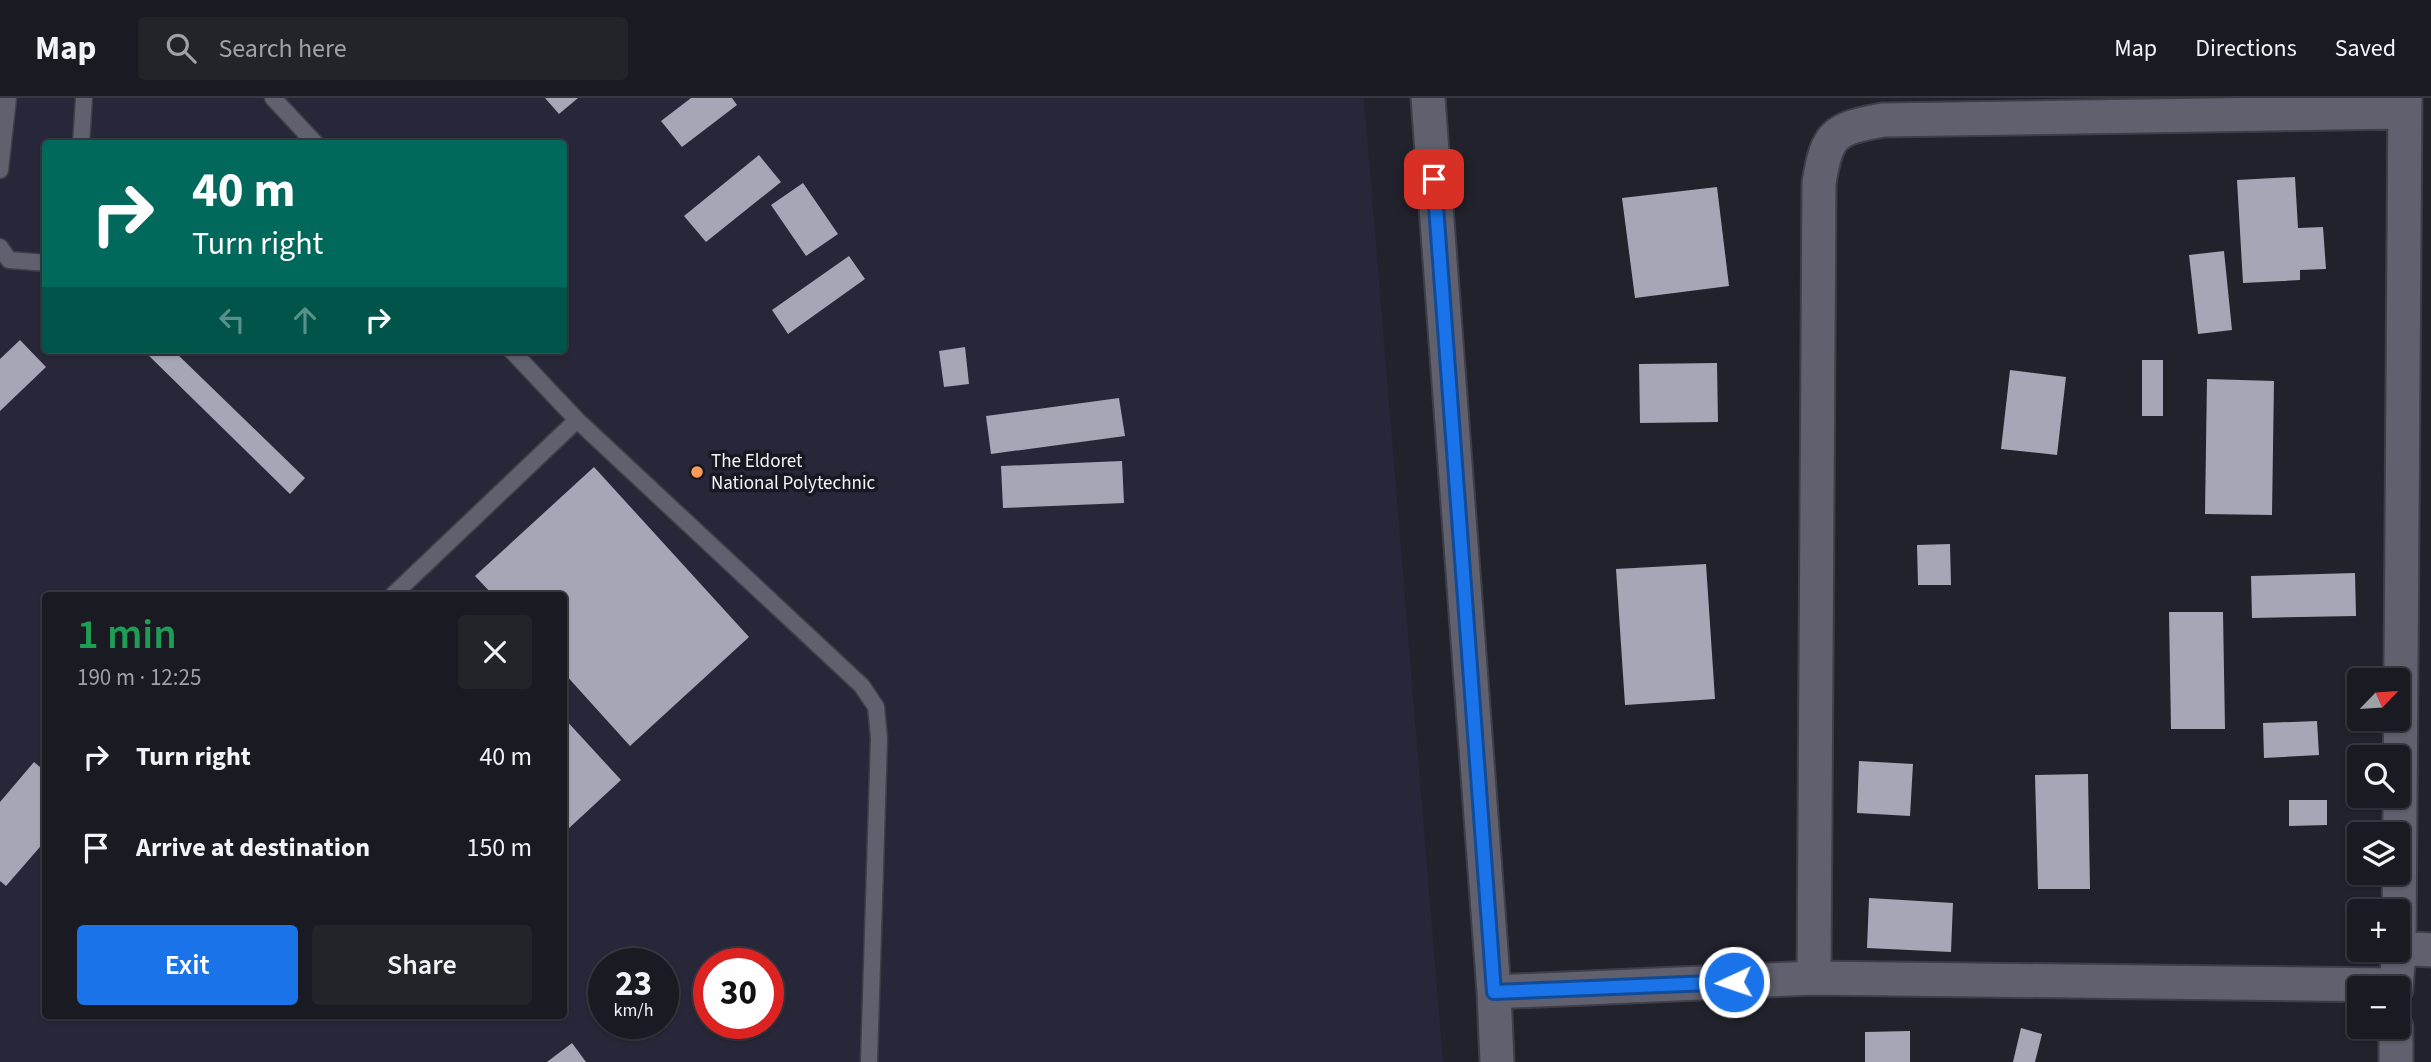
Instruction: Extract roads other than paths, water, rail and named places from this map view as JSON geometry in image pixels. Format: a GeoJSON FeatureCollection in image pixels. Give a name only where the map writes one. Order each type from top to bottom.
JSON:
{"type":"FeatureCollection","features":[{"type":"Feature","properties":{"kind":"street"},"geometry":{"type":"LineString","coordinates":[[1427,98],[1497,1062]]}},
{"type":"Feature","properties":{"kind":"street"},"geometry":{"type":"LineString","coordinates":[[1814,978],[1819,183],[1823,156],[1833,136],[1854,126],[1883,120],[2405,105],[2417,388],[2415,949],[2402,976]]}},
{"type":"Feature","properties":{"kind":"street"},"geometry":{"type":"LineString","coordinates":[[1494,992],[1814,978],[2347,986]]}},
{"type":"Feature","properties":{"kind":"street"},"geometry":{"type":"LineString","coordinates":[[2396,1039],[2396,1062]]}},
{"type":"Feature","properties":{"kind":"lane"},"geometry":{"type":"LineString","coordinates":[[0,170],[8,98]]}},
{"type":"Feature","properties":{"kind":"lane"},"geometry":{"type":"LineString","coordinates":[[81,140],[84,98]]}},
{"type":"Feature","properties":{"kind":"lane"},"geometry":{"type":"LineString","coordinates":[[273,98],[312,140]]}},
{"type":"Feature","properties":{"kind":"lane"},"geometry":{"type":"LineString","coordinates":[[0,247],[9,260],[42,263]]}},
{"type":"Feature","properties":{"kind":"lane"},"geometry":{"type":"LineString","coordinates":[[516,354],[577,420],[862,686],[876,707],[879,738],[869,1062]]}},
{"type":"Feature","properties":{"kind":"lane"},"geometry":{"type":"LineString","coordinates":[[396,592],[577,420]]}},
{"type":"Feature","properties":{"kind":"place","name":"The Eldoret National Polytechnic"},"geometry":{"type":"Point","coordinates":[697,472]}}]}
